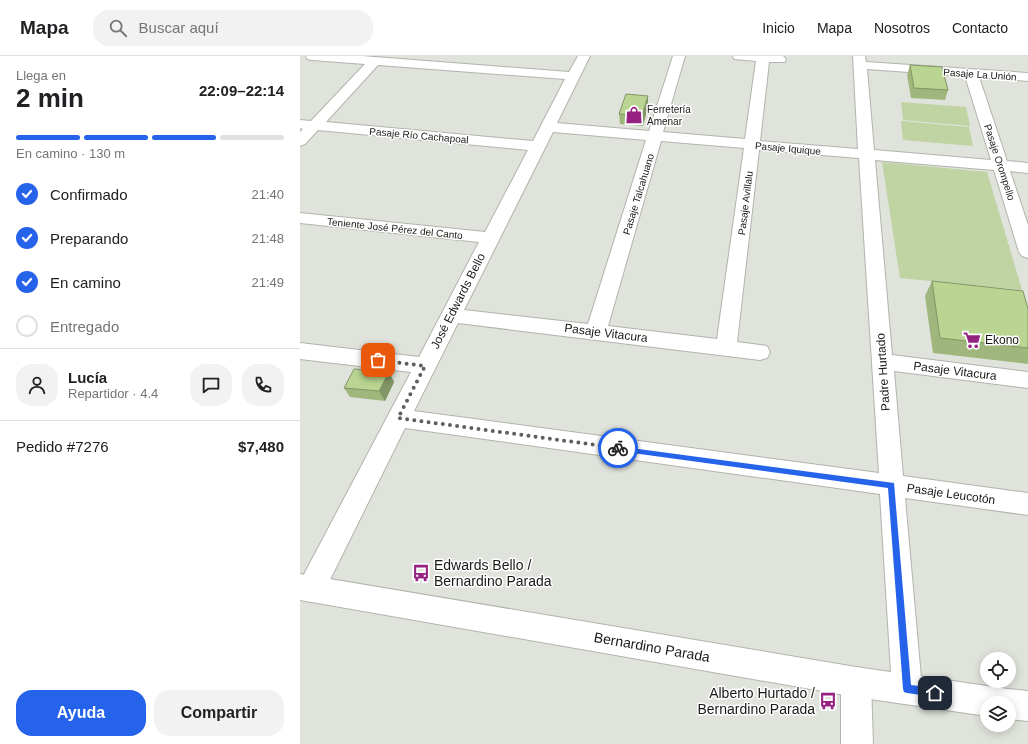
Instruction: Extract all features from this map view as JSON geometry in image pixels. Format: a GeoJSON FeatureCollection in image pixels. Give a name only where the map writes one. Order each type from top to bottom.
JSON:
{"type":"FeatureCollection","features":[{"type":"Feature","properties":{"kind":"street"},"geometry":{"type":"LineString","coordinates":[[312,56],[574,76]]}},
{"type":"Feature","properties":{"kind":"street","name":"José Edwards Bello"},"geometry":{"type":"LineString","coordinates":[[305,588],[398,418],[584,56]]}},
{"type":"Feature","properties":{"kind":"street","name":"Pasaje Talcahuano"},"geometry":{"type":"LineString","coordinates":[[596,332],[679,56]]}},
{"type":"Feature","properties":{"kind":"street"},"geometry":{"type":"LineString","coordinates":[[739,56],[780,59]]}},
{"type":"Feature","properties":{"kind":"street","name":"Pasaje Avillalu"},"geometry":{"type":"LineString","coordinates":[[726,348],[763,58]]}},
{"type":"Feature","properties":{"kind":"street","name":"Pasaje La Unión"},"geometry":{"type":"LineString","coordinates":[[860,60],[972,73],[1028,77]]}},
{"type":"Feature","properties":{"kind":"street","name":"Padre Hurtado"},"geometry":{"type":"LineString","coordinates":[[860,60],[907,689]]}},
{"type":"Feature","properties":{"kind":"street"},"geometry":{"type":"LineString","coordinates":[[300,141],[307,125],[375,61]]}},
{"type":"Feature","properties":{"kind":"street","name":"Pasaje Orompello"},"geometry":{"type":"LineString","coordinates":[[972,73],[1028,252]]}},
{"type":"Feature","properties":{"kind":"street","name":"Pasaje Río Cachapoal"},"geometry":{"type":"LineString","coordinates":[[307,125],[538,146]]}},
{"type":"Feature","properties":{"kind":"street","name":"Pasaje Iquique"},"geometry":{"type":"LineString","coordinates":[[548,127],[1028,168]]}},
{"type":"Feature","properties":{"kind":"street","name":"Teniente José Pérez del Canto"},"geometry":{"type":"LineString","coordinates":[[300,218],[491,238]]}},
{"type":"Feature","properties":{"kind":"street","name":"Pasaje Vitacura"},"geometry":{"type":"LineString","coordinates":[[451,316],[760,352]]}},
{"type":"Feature","properties":{"kind":"street"},"geometry":{"type":"LineString","coordinates":[[300,351],[425,366]]}},
{"type":"Feature","properties":{"kind":"street","name":"Pasaje Vitacura"},"geometry":{"type":"LineString","coordinates":[[882,362],[1028,380]]}},
{"type":"Feature","properties":{"kind":"street","name":"Pasaje Leucotón"},"geometry":{"type":"LineString","coordinates":[[398,418],[1028,504]]}},
{"type":"Feature","properties":{"kind":"street","name":"Bernardino Parada"},"geometry":{"type":"LineString","coordinates":[[305,588],[856,682],[980,700]]}},
{"type":"Feature","properties":{"kind":"street"},"geometry":{"type":"LineString","coordinates":[[856,682],[858,744]]}},
{"type":"Feature","properties":{"kind":"street"},"geometry":{"type":"LineString","coordinates":[[1016,705],[1028,706]]}},
{"type":"Feature","properties":{"kind":"green space"},"geometry":{"type":"Polygon","coordinates":[[[901,102],[966,107],[970,126],[903,120],[901,102]]]}},
{"type":"Feature","properties":{"kind":"green space"},"geometry":{"type":"Polygon","coordinates":[[[901,121],[969,127],[973,146],[903,140],[901,121]]]}},
{"type":"Feature","properties":{"kind":"green space"},"geometry":{"type":"Polygon","coordinates":[[[882,162],[987,172],[1022,290],[900,278],[882,162]]]}},
{"type":"Feature","properties":{"kind":"building"},"geometry":{"type":"Polygon","coordinates":[[[910,65],[942,67],[948,90],[914,88],[910,65]]]}},
{"type":"Feature","properties":{"kind":"building"},"geometry":{"type":"Polygon","coordinates":[[[626,94],[648,96],[642,115],[619,114],[626,94]]]}},
{"type":"Feature","properties":{"kind":"building"},"geometry":{"type":"Polygon","coordinates":[[[932,281],[1023,291],[1028,309],[1028,348],[940,338],[932,281]]]}},
{"type":"Feature","properties":{"kind":"building"},"geometry":{"type":"Polygon","coordinates":[[[354,369],[389,372],[379,391],[344,388],[354,369]]]}},
{"type":"Feature","properties":{"kind":"way so far"},"geometry":{"type":"LineString","coordinates":[[378,360],[425,366],[398,418],[618,448]]}},
{"type":"Feature","properties":{"kind":"place","name":"Ferretería Amenar"},"geometry":{"type":"Point","coordinates":[634,115]}},
{"type":"Feature","properties":{"kind":"place","name":"Ekono"},"geometry":{"type":"Point","coordinates":[972,340]}},
{"type":"Feature","properties":{"kind":"place","name":"Edwards Bello / Bernardino Parada"},"geometry":{"type":"Point","coordinates":[421,573]}},
{"type":"Feature","properties":{"kind":"place","name":"Alberto Hurtado / Bernardino Parada"},"geometry":{"type":"Point","coordinates":[828,701]}},
{"type":"Feature","properties":{"kind":"route"},"geometry":{"type":"LineString","coordinates":[[618,448],[891,486],[907,689],[935,693]]}}]}
